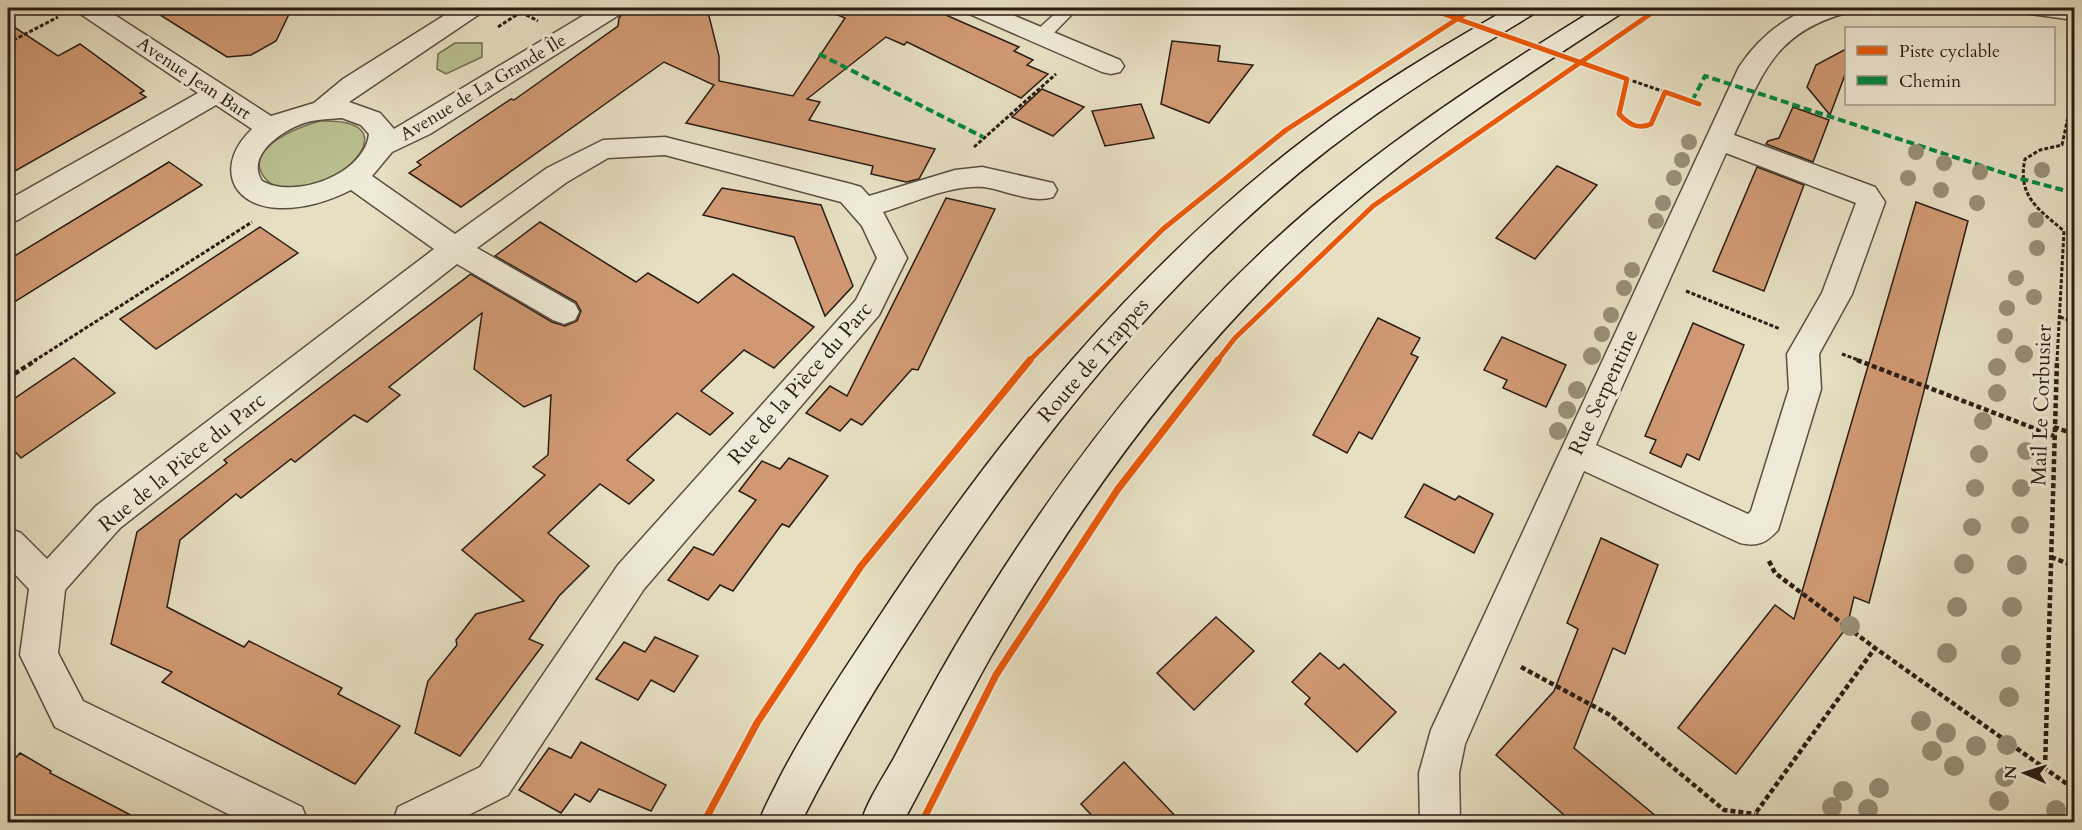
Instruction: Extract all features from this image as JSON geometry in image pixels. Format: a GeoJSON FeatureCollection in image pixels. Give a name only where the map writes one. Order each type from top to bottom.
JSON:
{"type":"FeatureCollection","features":[{"type":"Feature","properties":{"kind":"street","name":"Avenue Jean Bart"},"geometry":{"type":"LineString","coordinates":[[88,8],[271,129]]}},
{"type":"Feature","properties":{"kind":"street"},"geometry":{"type":"LineString","coordinates":[[323,110],[352,86],[472,8]]}},
{"type":"Feature","properties":{"kind":"street","name":"Avenue de La Grande Île"},"geometry":{"type":"LineString","coordinates":[[381,146],[420,128],[613,8]]}},
{"type":"Feature","properties":{"kind":"street"},"geometry":{"type":"LineString","coordinates":[[976,8],[1111,66]]}},
{"type":"Feature","properties":{"kind":"street","name":"Route de Trappes"},"geometry":{"type":"LineString","coordinates":[[779,822],[822,740],[952,535],[1066,386],[1169,273],[1319,143],[1437,61],[1526,8]]}},
{"type":"Feature","properties":{"kind":"street"},"geometry":{"type":"LineString","coordinates":[[881,822],[977,645],[1085,478],[1172,366],[1284,249],[1378,168],[1561,41],[1613,8]]}},
{"type":"Feature","properties":{"kind":"street","name":"Rue Serpentine"},"geometry":{"type":"LineString","coordinates":[[1440,822],[1439,773],[1445,744],[1486,648],[1752,67],[1770,43],[1791,26],[1820,12],[1837,8]]}},
{"type":"Feature","properties":{"kind":"street"},"geometry":{"type":"LineString","coordinates":[[2032,8],[2074,13]]}},
{"type":"Feature","properties":{"kind":"street"},"geometry":{"type":"LineString","coordinates":[[8,213],[216,93]]}},
{"type":"Feature","properties":{"kind":"street"},"geometry":{"type":"LineString","coordinates":[[344,109],[362,113],[375,121],[382,132],[381,146],[376,157],[354,178],[333,189],[311,196],[288,199],[269,197],[254,190],[245,181],[243,168],[246,155],[271,129],[305,113],[323,110],[344,109]]}},
{"type":"Feature","properties":{"kind":"street"},"geometry":{"type":"LineString","coordinates":[[1575,452],[1740,528],[1754,531],[1766,519],[1805,389],[1803,354],[1837,294],[1871,202],[1865,194],[1719,140]]}},
{"type":"Feature","properties":{"kind":"street","name":"Rue de la Pièce du Parc"},"geometry":{"type":"LineString","coordinates":[[48,584],[108,517],[455,249],[557,175],[603,149],[665,146],[851,194],[874,221],[892,258],[868,307],[631,577],[494,781],[413,822]]}},
{"type":"Feature","properties":{"kind":"street"},"geometry":{"type":"LineString","coordinates":[[863,208],[955,180],[982,177],[1043,190]]}},
{"type":"Feature","properties":{"kind":"street"},"geometry":{"type":"LineString","coordinates":[[354,178],[455,249],[564,312]]}},
{"type":"Feature","properties":{"kind":"street"},"geometry":{"type":"LineString","coordinates":[[8,544],[48,584],[39,655],[69,714],[287,822]]}},
{"type":"Feature","properties":{"kind":"lane"},"geometry":{"type":"LineString","coordinates":[[1041,36],[1070,8]]}},
{"type":"Feature","properties":{"kind":"path"},"geometry":{"type":"LineString","coordinates":[[521,12],[541,23]]}},
{"type":"Feature","properties":{"kind":"path"},"geometry":{"type":"LineString","coordinates":[[8,43],[61,15]]}},
{"type":"Feature","properties":{"kind":"path"},"geometry":{"type":"LineString","coordinates":[[933,188],[995,125],[1081,53]]}},
{"type":"Feature","properties":{"kind":"path"},"geometry":{"type":"LineString","coordinates":[[1627,79],[1665,92]]}},
{"type":"Feature","properties":{"kind":"path"},"geometry":{"type":"LineString","coordinates":[[8,378],[288,199]]}},
{"type":"Feature","properties":{"kind":"path"},"geometry":{"type":"LineString","coordinates":[[1655,279],[2054,436]]}},
{"type":"Feature","properties":{"kind":"path"},"geometry":{"type":"LineString","coordinates":[[2060,317],[2074,322]]}},
{"type":"Feature","properties":{"kind":"path"},"geometry":{"type":"LineString","coordinates":[[2054,427],[2074,434]]}},
{"type":"Feature","properties":{"kind":"path"},"geometry":{"type":"LineString","coordinates":[[1754,531],[1775,573],[1875,648],[2074,789]]}},
{"type":"Feature","properties":{"kind":"path"},"geometry":{"type":"LineString","coordinates":[[2051,557],[2074,566]]}},
{"type":"Feature","properties":{"kind":"path"},"geometry":{"type":"LineString","coordinates":[[1486,648],[1610,715],[1724,810],[1755,814],[1766,822]]}},
{"type":"Feature","properties":{"kind":"path"},"geometry":{"type":"LineString","coordinates":[[1755,814],[1875,648]]}},
{"type":"Feature","properties":{"kind":"green space"},"geometry":{"type":"Polygon","coordinates":[[[455,43],[482,43],[482,57],[446,74],[437,69],[438,54],[455,43]]]}},
{"type":"Feature","properties":{"kind":"green space"},"geometry":{"type":"Polygon","coordinates":[[[320,121],[351,124],[364,135],[362,150],[349,166],[328,180],[305,188],[282,188],[264,177],[259,166],[261,157],[267,148],[288,133],[320,121]]]}},
{"type":"Feature","properties":{"kind":"building"},"geometry":{"type":"Polygon","coordinates":[[[149,8],[292,8],[276,41],[251,55],[227,57],[149,8]]]}},
{"type":"Feature","properties":{"kind":"building"},"geometry":{"type":"Polygon","coordinates":[[[627,8],[707,8],[719,56],[719,81],[793,96],[845,18],[821,8],[930,8],[1019,47],[1014,51],[1033,60],[1027,65],[1048,74],[1021,98],[907,42],[904,45],[886,37],[807,99],[820,102],[809,120],[935,149],[919,179],[906,182],[871,174],[873,166],[686,123],[714,85],[664,62],[461,207],[409,173],[421,165],[417,162],[511,99],[514,100],[618,26],[619,18],[627,8]]]}},
{"type":"Feature","properties":{"kind":"building"},"geometry":{"type":"Polygon","coordinates":[[[8,23],[58,56],[80,44],[144,91],[140,93],[146,97],[8,175],[8,23]]]}},
{"type":"Feature","properties":{"kind":"building"},"geometry":{"type":"Polygon","coordinates":[[[1172,41],[1220,46],[1218,61],[1253,65],[1209,123],[1161,104],[1172,41]]]}},
{"type":"Feature","properties":{"kind":"building"},"geometry":{"type":"Polygon","coordinates":[[[1845,50],[1845,75],[1830,115],[1807,87],[1816,65],[1845,50]]]}},
{"type":"Feature","properties":{"kind":"building"},"geometry":{"type":"Polygon","coordinates":[[[1042,89],[1084,107],[1053,136],[1012,117],[1042,89]]]}},
{"type":"Feature","properties":{"kind":"building"},"geometry":{"type":"Polygon","coordinates":[[[1141,104],[1154,138],[1105,146],[1092,111],[1141,104]]]}},
{"type":"Feature","properties":{"kind":"building"},"geometry":{"type":"Polygon","coordinates":[[[1793,107],[1829,120],[1813,162],[1766,144],[1768,141],[1779,138],[1793,107]]]}},
{"type":"Feature","properties":{"kind":"building"},"geometry":{"type":"Polygon","coordinates":[[[169,162],[202,185],[8,306],[8,260],[169,162]]]}},
{"type":"Feature","properties":{"kind":"building"},"geometry":{"type":"Polygon","coordinates":[[[1557,166],[1597,185],[1535,259],[1496,238],[1557,166]]]}},
{"type":"Feature","properties":{"kind":"building"},"geometry":{"type":"Polygon","coordinates":[[[1757,167],[1804,185],[1764,291],[1713,271],[1757,167]]]}},
{"type":"Feature","properties":{"kind":"building"},"geometry":{"type":"Polygon","coordinates":[[[722,188],[821,205],[853,286],[825,316],[794,237],[703,215],[722,188]]]}},
{"type":"Feature","properties":{"kind":"building"},"geometry":{"type":"Polygon","coordinates":[[[946,198],[995,209],[918,370],[912,369],[862,425],[851,419],[840,431],[806,413],[830,386],[847,396],[946,198]]]}},
{"type":"Feature","properties":{"kind":"building"},"geometry":{"type":"Polygon","coordinates":[[[1916,202],[1968,221],[1869,603],[1854,597],[1847,627],[1736,774],[1678,728],[1775,605],[1794,619],[1916,202]]]}},
{"type":"Feature","properties":{"kind":"building"},"geometry":{"type":"Polygon","coordinates":[[[540,222],[636,282],[648,273],[698,303],[733,274],[814,327],[774,368],[744,350],[701,391],[733,413],[710,435],[677,413],[627,460],[654,480],[629,504],[600,484],[548,533],[589,566],[559,596],[529,639],[543,645],[460,756],[415,733],[428,681],[457,645],[456,640],[476,614],[524,601],[462,550],[545,475],[533,467],[548,455],[551,395],[524,407],[474,369],[482,313],[389,387],[400,395],[367,422],[354,415],[295,462],[291,459],[241,498],[236,494],[180,540],[167,607],[244,647],[249,641],[342,688],[338,694],[400,726],[355,784],[162,682],[172,672],[111,644],[137,532],[227,463],[224,460],[471,274],[552,322],[565,326],[577,321],[581,311],[576,302],[495,256],[540,222]]]}},
{"type":"Feature","properties":{"kind":"building"},"geometry":{"type":"Polygon","coordinates":[[[260,227],[298,253],[156,349],[120,319],[260,227]]]}},
{"type":"Feature","properties":{"kind":"building"},"geometry":{"type":"Polygon","coordinates":[[[1378,318],[1420,338],[1411,354],[1418,357],[1372,439],[1359,432],[1347,453],[1313,435],[1378,318]]]}},
{"type":"Feature","properties":{"kind":"building"},"geometry":{"type":"Polygon","coordinates":[[[1693,323],[1744,345],[1699,460],[1687,454],[1681,467],[1650,453],[1656,440],[1645,436],[1693,323]]]}},
{"type":"Feature","properties":{"kind":"building"},"geometry":{"type":"Polygon","coordinates":[[[1502,337],[1566,365],[1546,407],[1503,388],[1507,380],[1484,370],[1502,337]]]}},
{"type":"Feature","properties":{"kind":"building"},"geometry":{"type":"Polygon","coordinates":[[[74,358],[115,393],[21,458],[8,444],[8,403],[74,358]]]}},
{"type":"Feature","properties":{"kind":"building"},"geometry":{"type":"Polygon","coordinates":[[[789,458],[828,476],[789,527],[782,524],[733,591],[720,585],[708,600],[668,580],[694,547],[713,555],[756,500],[739,491],[762,461],[780,469],[789,458]]]}},
{"type":"Feature","properties":{"kind":"building"},"geometry":{"type":"Polygon","coordinates":[[[1424,484],[1455,500],[1459,496],[1493,514],[1474,553],[1405,517],[1424,484]]]}},
{"type":"Feature","properties":{"kind":"building"},"geometry":{"type":"Polygon","coordinates":[[[1601,538],[1658,565],[1625,654],[1613,648],[1574,748],[1663,822],[1572,822],[1496,755],[1554,691],[1578,629],[1567,623],[1601,538]]]}},
{"type":"Feature","properties":{"kind":"building"},"geometry":{"type":"Polygon","coordinates":[[[1216,617],[1254,651],[1194,710],[1157,673],[1216,617]]]}},
{"type":"Feature","properties":{"kind":"building"},"geometry":{"type":"Polygon","coordinates":[[[655,637],[698,656],[674,692],[651,680],[638,700],[596,679],[624,642],[645,652],[655,637]]]}},
{"type":"Feature","properties":{"kind":"building"},"geometry":{"type":"Polygon","coordinates":[[[1320,653],[1339,669],[1344,664],[1396,712],[1357,752],[1305,704],[1310,698],[1292,682],[1320,653]]]}},
{"type":"Feature","properties":{"kind":"building"},"geometry":{"type":"Polygon","coordinates":[[[581,742],[666,785],[651,811],[599,789],[590,802],[575,794],[561,813],[519,790],[549,748],[571,758],[581,742]]]}},
{"type":"Feature","properties":{"kind":"building"},"geometry":{"type":"Polygon","coordinates":[[[20,753],[51,771],[50,773],[144,822],[8,822],[8,766],[20,753]]]}},
{"type":"Feature","properties":{"kind":"building"},"geometry":{"type":"Polygon","coordinates":[[[1124,762],[1181,822],[1098,822],[1081,804],[1124,762]]]}},
{"type":"Feature","properties":{"kind":"marked path"},"geometry":{"type":"LineString","coordinates":[[819,54],[983,137]]}},
{"type":"Feature","properties":{"kind":"marked path"},"geometry":{"type":"LineString","coordinates":[[1692,101],[1705,76],[2022,179],[2074,193]]}},
{"type":"Feature","properties":{"kind":"cycle path"},"geometry":{"type":"LineString","coordinates":[[1427,8],[1627,79],[1619,114],[1638,127],[1651,124],[1665,92],[1699,104]]}},
{"type":"Feature","properties":{"kind":"cycle path"},"geometry":{"type":"LineString","coordinates":[[704,822],[757,723],[861,566],[1036,353],[1163,229],[1286,130],[1474,8]]}},
{"type":"Feature","properties":{"kind":"cycle path"},"geometry":{"type":"LineString","coordinates":[[922,822],[996,675],[1118,489],[1235,338],[1373,206],[1659,8]]}}]}
